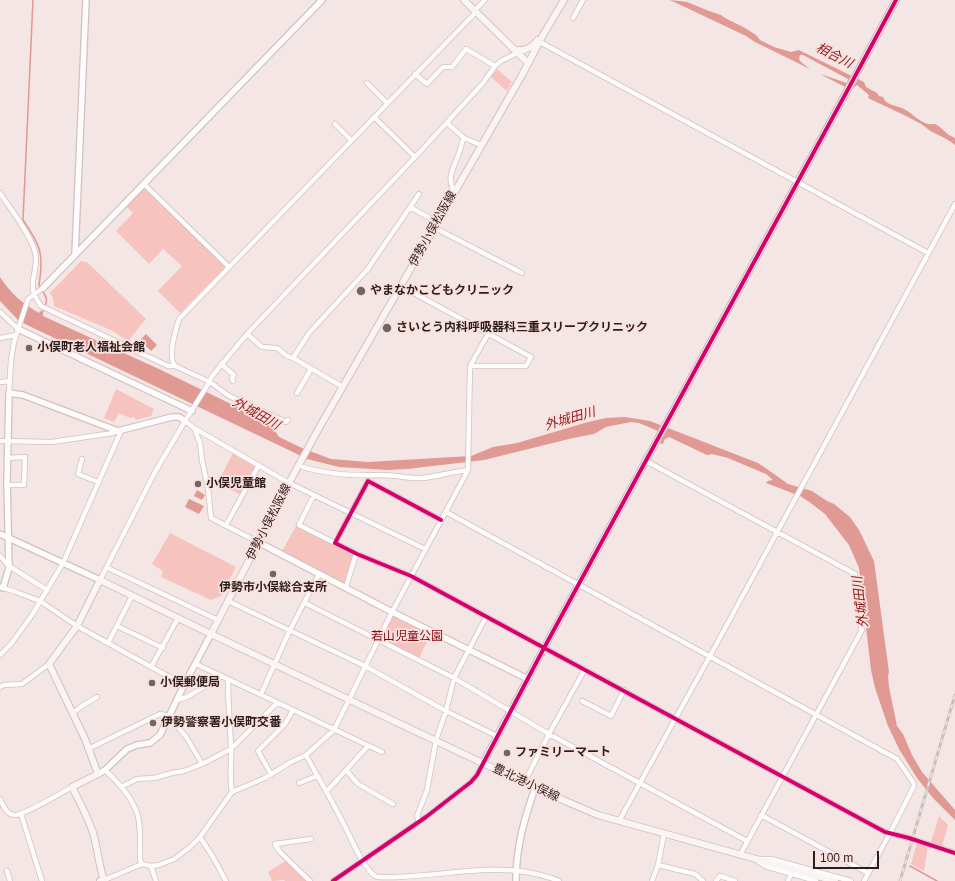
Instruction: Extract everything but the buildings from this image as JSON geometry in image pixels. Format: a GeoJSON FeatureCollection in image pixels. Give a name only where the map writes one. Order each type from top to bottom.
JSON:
{"type":"FeatureCollection","features":[{"type":"Feature","properties":{"kind":"main road"},"geometry":{"type":"LineString","coordinates":[[464,0],[528,63]]}},
{"type":"Feature","properties":{"kind":"main road","name":"伊勢小俣松阪線"},"geometry":{"type":"LineString","coordinates":[[211,634],[289,483],[301,466],[314,436],[564,0]]}},
{"type":"Feature","properties":{"kind":"main road"},"geometry":{"type":"LineString","coordinates":[[512,48],[518,50],[526,49],[533,45],[543,35]]}},
{"type":"Feature","properties":{"kind":"main road"},"geometry":{"type":"LineString","coordinates":[[102,880],[94,835],[72,787],[98,774],[85,739],[49,664],[57,655],[76,626],[100,580],[211,634]]}},
{"type":"Feature","properties":{"kind":"main road","name":"豊北港小俣線"},"geometry":{"type":"LineString","coordinates":[[211,634],[535,788],[598,815],[835,881]]}},
{"type":"Feature","properties":{"kind":"street"},"geometry":{"type":"LineString","coordinates":[[75,255],[86,0]]}},
{"type":"Feature","properties":{"kind":"street"},"geometry":{"type":"LineString","coordinates":[[184,685],[76,626],[40,601],[1,588],[7,577],[9,566],[7,485],[9,393],[12,351],[28,299],[41,290],[322,0]]}},
{"type":"Feature","properties":{"kind":"street"},"geometry":{"type":"LineString","coordinates":[[175,366],[172,363],[172,354],[179,318],[485,0]]}},
{"type":"Feature","properties":{"kind":"street"},"geometry":{"type":"LineString","coordinates":[[573,18],[583,0]]}},
{"type":"Feature","properties":{"kind":"street"},"geometry":{"type":"LineString","coordinates":[[333,881],[419,822],[471,782],[477,775],[544,648],[896,0]]}},
{"type":"Feature","properties":{"kind":"street"},"geometry":{"type":"LineString","coordinates":[[540,42],[928,253]]}},
{"type":"Feature","properties":{"kind":"street"},"geometry":{"type":"LineString","coordinates":[[415,74],[427,84],[444,67],[452,67],[466,49],[482,60],[495,66]]}},
{"type":"Feature","properties":{"kind":"street"},"geometry":{"type":"LineString","coordinates":[[0,534],[100,580],[108,568],[155,472],[185,420],[193,410],[207,382],[221,364],[247,334],[415,158],[483,83],[495,66],[503,59],[517,53]]}},
{"type":"Feature","properties":{"kind":"street"},"geometry":{"type":"LineString","coordinates":[[367,83],[387,103]]}},
{"type":"Feature","properties":{"kind":"street"},"geometry":{"type":"LineString","coordinates":[[374,117],[415,158]]}},
{"type":"Feature","properties":{"kind":"street"},"geometry":{"type":"LineString","coordinates":[[447,123],[464,138],[481,145]]}},
{"type":"Feature","properties":{"kind":"street"},"geometry":{"type":"LineString","coordinates":[[335,124],[351,140]]}},
{"type":"Feature","properties":{"kind":"street"},"geometry":{"type":"LineString","coordinates":[[454,191],[450,178],[464,138]]}},
{"type":"Feature","properties":{"kind":"street"},"geometry":{"type":"LineString","coordinates":[[144,184],[229,267]]}},
{"type":"Feature","properties":{"kind":"street"},"geometry":{"type":"LineString","coordinates":[[0,193],[31,241],[35,252],[36,264],[32,287],[34,294],[44,308],[168,366],[175,366],[250,406],[286,422],[288,420]]}},
{"type":"Feature","properties":{"kind":"street"},"geometry":{"type":"LineString","coordinates":[[293,358],[309,333],[367,270],[419,194]]}},
{"type":"Feature","properties":{"kind":"street"},"geometry":{"type":"LineString","coordinates":[[619,821],[955,204]]}},
{"type":"Feature","properties":{"kind":"street"},"geometry":{"type":"LineString","coordinates":[[410,207],[436,225],[522,273]]}},
{"type":"Feature","properties":{"kind":"street"},"geometry":{"type":"LineString","coordinates":[[401,286],[531,357],[526,366],[470,366]]}},
{"type":"Feature","properties":{"kind":"street"},"geometry":{"type":"LineString","coordinates":[[1,313],[19,327],[193,410]]}},
{"type":"Feature","properties":{"kind":"street"},"geometry":{"type":"LineString","coordinates":[[247,334],[262,347],[277,348],[287,356],[343,387]]}},
{"type":"Feature","properties":{"kind":"street"},"geometry":{"type":"LineString","coordinates":[[102,880],[142,864],[151,866],[171,861],[200,838],[232,792],[265,778],[291,762],[306,755],[334,730],[378,639],[468,469],[470,366],[488,334]]}},
{"type":"Feature","properties":{"kind":"street"},"geometry":{"type":"LineString","coordinates":[[0,338],[16,335]]}},
{"type":"Feature","properties":{"kind":"street"},"geometry":{"type":"LineString","coordinates":[[221,364],[234,375],[232,378],[233,381]]}},
{"type":"Feature","properties":{"kind":"street"},"geometry":{"type":"LineString","coordinates":[[297,393],[311,369]]}},
{"type":"Feature","properties":{"kind":"street"},"geometry":{"type":"LineString","coordinates":[[0,382],[10,381]]}},
{"type":"Feature","properties":{"kind":"street"},"geometry":{"type":"LineString","coordinates":[[9,393],[23,395],[119,431]]}},
{"type":"Feature","properties":{"kind":"street"},"geometry":{"type":"LineString","coordinates":[[0,442],[52,442],[113,433],[176,417],[185,420],[194,428],[289,483],[425,549]]}},
{"type":"Feature","properties":{"kind":"street"},"geometry":{"type":"LineString","coordinates":[[194,428],[200,443],[208,488],[211,518],[392,612],[528,679]]}},
{"type":"Feature","properties":{"kind":"street"},"geometry":{"type":"LineString","coordinates":[[0,655],[14,640],[63,563],[119,431]]}},
{"type":"Feature","properties":{"kind":"street"},"geometry":{"type":"LineString","coordinates":[[7,485],[24,485],[25,457],[8,458]]}},
{"type":"Feature","properties":{"kind":"street"},"geometry":{"type":"LineString","coordinates":[[82,459],[78,474],[98,482]]}},
{"type":"Feature","properties":{"kind":"street"},"geometry":{"type":"LineString","coordinates":[[646,461],[855,574],[862,630],[740,855]]}},
{"type":"Feature","properties":{"kind":"street"},"geometry":{"type":"LineString","coordinates":[[226,526],[259,465]]}},
{"type":"Feature","properties":{"kind":"street"},"geometry":{"type":"LineString","coordinates":[[301,466],[327,472],[368,478],[384,475],[407,478],[423,478],[468,469]]}},
{"type":"Feature","properties":{"kind":"street"},"geometry":{"type":"LineString","coordinates":[[335,543],[368,478]]}},
{"type":"Feature","properties":{"kind":"street"},"geometry":{"type":"LineString","coordinates":[[368,478],[441,520]]}},
{"type":"Feature","properties":{"kind":"street"},"geometry":{"type":"LineString","coordinates":[[314,495],[298,525],[356,554],[411,576],[885,832],[909,838]]}},
{"type":"Feature","properties":{"kind":"street"},"geometry":{"type":"LineString","coordinates":[[446,512],[579,586],[897,758],[913,782],[914,786],[864,881]]}},
{"type":"Feature","properties":{"kind":"street"},"geometry":{"type":"LineString","coordinates":[[346,588],[356,554]]}},
{"type":"Feature","properties":{"kind":"street"},"geometry":{"type":"LineString","coordinates":[[0,556],[9,566],[47,590]]}},
{"type":"Feature","properties":{"kind":"street"},"geometry":{"type":"LineString","coordinates":[[108,568],[218,620]]}},
{"type":"Feature","properties":{"kind":"street"},"geometry":{"type":"LineString","coordinates":[[260,694],[290,630],[319,574]]}},
{"type":"Feature","properties":{"kind":"street"},"geometry":{"type":"LineString","coordinates":[[108,643],[132,596]]}},
{"type":"Feature","properties":{"kind":"street"},"geometry":{"type":"LineString","coordinates":[[228,601],[365,666],[446,711],[497,736]]}},
{"type":"Feature","properties":{"kind":"street"},"geometry":{"type":"LineString","coordinates":[[304,602],[454,678],[549,734],[747,841]]}},
{"type":"Feature","properties":{"kind":"street"},"geometry":{"type":"LineString","coordinates":[[419,822],[417,816],[427,790],[436,740],[446,711],[454,678],[486,617]]}},
{"type":"Feature","properties":{"kind":"street"},"geometry":{"type":"LineString","coordinates":[[151,667],[163,648],[178,618]]}},
{"type":"Feature","properties":{"kind":"street"},"geometry":{"type":"LineString","coordinates":[[117,626],[163,648]]}},
{"type":"Feature","properties":{"kind":"street"},"geometry":{"type":"LineString","coordinates":[[98,774],[105,770],[127,750],[137,745],[150,743],[158,739],[211,634]]}},
{"type":"Feature","properties":{"kind":"street"},"geometry":{"type":"LineString","coordinates":[[0,687],[4,685],[22,684],[49,664]]}},
{"type":"Feature","properties":{"kind":"street"},"geometry":{"type":"LineString","coordinates":[[196,664],[382,752]]}},
{"type":"Feature","properties":{"kind":"street"},"geometry":{"type":"LineString","coordinates":[[524,782],[585,669]]}},
{"type":"Feature","properties":{"kind":"street"},"geometry":{"type":"LineString","coordinates":[[177,700],[187,697],[222,676]]}},
{"type":"Feature","properties":{"kind":"street"},"geometry":{"type":"LineString","coordinates":[[228,680],[228,713],[231,749],[230,783],[232,792]]}},
{"type":"Feature","properties":{"kind":"street"},"geometry":{"type":"LineString","coordinates":[[582,701],[611,716],[624,690]]}},
{"type":"Feature","properties":{"kind":"street"},"geometry":{"type":"LineString","coordinates":[[73,713],[97,697]]}},
{"type":"Feature","properties":{"kind":"street"},"geometry":{"type":"LineString","coordinates":[[121,787],[136,780],[154,778],[172,772],[184,771],[202,764],[231,749],[278,703]]}},
{"type":"Feature","properties":{"kind":"street"},"geometry":{"type":"LineString","coordinates":[[271,774],[258,751],[285,724],[293,710]]}},
{"type":"Feature","properties":{"kind":"street"},"geometry":{"type":"LineString","coordinates":[[88,749],[160,714],[169,716],[187,738],[202,764]]}},
{"type":"Feature","properties":{"kind":"street"},"geometry":{"type":"LineString","coordinates":[[326,792],[368,746]]}},
{"type":"Feature","properties":{"kind":"street"},"geometry":{"type":"LineString","coordinates":[[306,755],[363,861],[378,879],[412,879],[482,870],[535,873],[559,881]]}},
{"type":"Feature","properties":{"kind":"street"},"geometry":{"type":"LineString","coordinates":[[105,770],[131,800],[138,815],[140,860],[142,864]]}},
{"type":"Feature","properties":{"kind":"street"},"geometry":{"type":"LineString","coordinates":[[346,770],[358,784],[393,804]]}},
{"type":"Feature","properties":{"kind":"street"},"geometry":{"type":"LineString","coordinates":[[299,783],[317,776]]}},
{"type":"Feature","properties":{"kind":"street"},"geometry":{"type":"LineString","coordinates":[[0,799],[8,812],[15,816],[72,787]]}},
{"type":"Feature","properties":{"kind":"street"},"geometry":{"type":"LineString","coordinates":[[516,881],[519,841],[535,788]]}},
{"type":"Feature","properties":{"kind":"street"},"geometry":{"type":"LineString","coordinates":[[21,814],[42,881]]}},
{"type":"Feature","properties":{"kind":"street"},"geometry":{"type":"LineString","coordinates":[[761,815],[868,873]]}},
{"type":"Feature","properties":{"kind":"street"},"geometry":{"type":"LineString","coordinates":[[652,881],[658,865],[664,834]]}},
{"type":"Feature","properties":{"kind":"street"},"geometry":{"type":"LineString","coordinates":[[200,838],[213,857],[226,881]]}},
{"type":"Feature","properties":{"kind":"street"},"geometry":{"type":"LineString","coordinates":[[310,881],[280,852],[275,844],[279,842],[311,839]]}},
{"type":"Feature","properties":{"kind":"street"},"geometry":{"type":"LineString","coordinates":[[916,840],[955,853]]}},
{"type":"Feature","properties":{"kind":"street"},"geometry":{"type":"LineString","coordinates":[[756,859],[765,866],[816,881]]}},
{"type":"Feature","properties":{"kind":"street"},"geometry":{"type":"LineString","coordinates":[[756,859],[771,859],[851,881]]}},
{"type":"Feature","properties":{"kind":"street"},"geometry":{"type":"LineString","coordinates":[[658,865],[695,874],[703,881]]}},
{"type":"Feature","properties":{"kind":"street"},"geometry":{"type":"LineString","coordinates":[[151,866],[156,881]]}},
{"type":"Feature","properties":{"kind":"street"},"geometry":{"type":"LineString","coordinates":[[7,871],[10,881]]}},
{"type":"Feature","properties":{"kind":"street"},"geometry":{"type":"LineString","coordinates":[[788,881],[791,874]]}},
{"type":"Feature","properties":{"kind":"street"},"geometry":{"type":"LineString","coordinates":[[716,881],[720,876],[735,881]]}},
{"type":"Feature","properties":{"kind":"green space"},"geometry":{"type":"Polygon","coordinates":[[[497,69],[512,82],[507,91],[491,77],[497,69]]]}},
{"type":"Feature","properties":{"kind":"green space"},"geometry":{"type":"Polygon","coordinates":[[[143,189],[145,189],[226,266],[180,313],[158,291],[182,266],[163,249],[149,264],[116,231],[133,213],[126,206],[143,189]]]}},
{"type":"Feature","properties":{"kind":"green space"},"geometry":{"type":"Polygon","coordinates":[[[81,261],[87,262],[146,319],[128,341],[111,330],[54,306],[53,298],[50,293],[81,261]]]}},
{"type":"Feature","properties":{"kind":"green space"},"geometry":{"type":"Polygon","coordinates":[[[116,389],[154,409],[151,416],[136,420],[134,417],[130,418],[119,413],[114,422],[104,418],[116,389]]]}},
{"type":"Feature","properties":{"kind":"green space"},"geometry":{"type":"Polygon","coordinates":[[[234,451],[259,465],[242,496],[218,482],[234,451]]]}},
{"type":"Feature","properties":{"kind":"green space"},"geometry":{"type":"Polygon","coordinates":[[[296,526],[354,555],[344,585],[281,553],[296,526]]]}},
{"type":"Feature","properties":{"kind":"green space"},"geometry":{"type":"Polygon","coordinates":[[[170,533],[236,567],[221,596],[211,600],[161,577],[163,571],[152,564],[170,533]]]}},
{"type":"Feature","properties":{"kind":"green space","name":"若山児童公園"},"geometry":{"type":"Polygon","coordinates":[[[394,616],[431,634],[419,658],[382,638],[392,617],[394,616]]]}},
{"type":"Feature","properties":{"kind":"green space"},"geometry":{"type":"Polygon","coordinates":[[[939,816],[948,825],[942,846],[931,842],[939,816]]]}},
{"type":"Feature","properties":{"kind":"green space"},"geometry":{"type":"Polygon","coordinates":[[[917,843],[928,846],[924,871],[911,864],[917,843]]]}},
{"type":"Feature","properties":{"kind":"green space"},"geometry":{"type":"Polygon","coordinates":[[[287,860],[310,881],[272,881],[268,872],[287,860]]]}},
{"type":"Feature","properties":{"kind":"shaded area"},"geometry":{"type":"Polygon","coordinates":[[[670,0],[687,2],[721,15],[745,28],[756,35],[760,40],[774,47],[791,52],[799,50],[864,82],[866,87],[883,97],[889,104],[904,109],[924,123],[937,125],[955,138],[955,145],[915,120],[868,98],[869,95],[857,85],[851,90],[820,74],[847,83],[848,79],[803,55],[800,55],[799,59],[810,69],[755,42],[746,36],[670,0]]]}},
{"type":"Feature","properties":{"kind":"shaded area"},"geometry":{"type":"Polygon","coordinates":[[[0,277],[17,298],[39,313],[40,311],[43,312],[43,316],[161,370],[270,423],[279,437],[331,459],[368,462],[471,456],[493,447],[517,443],[588,422],[606,418],[625,417],[650,421],[758,463],[788,484],[812,491],[834,504],[850,517],[859,530],[874,561],[889,672],[889,687],[897,726],[903,734],[912,755],[922,772],[955,810],[955,820],[933,798],[917,778],[899,749],[888,726],[875,688],[871,670],[859,568],[849,545],[825,514],[800,496],[766,483],[773,480],[766,474],[728,458],[712,454],[707,455],[669,437],[665,439],[663,444],[659,443],[658,431],[639,423],[631,422],[606,427],[594,434],[484,460],[407,469],[387,470],[339,467],[307,459],[18,320],[0,301],[0,277]]]}},
{"type":"Feature","properties":{"kind":"shaded area"},"geometry":{"type":"Polygon","coordinates":[[[146,334],[157,345],[151,351],[140,340],[146,334]]]}},
{"type":"Feature","properties":{"kind":"shaded area"},"geometry":{"type":"Polygon","coordinates":[[[197,490],[205,495],[202,500],[194,496],[197,490]]]}},
{"type":"Feature","properties":{"kind":"shaded area"},"geometry":{"type":"Polygon","coordinates":[[[189,499],[204,506],[199,514],[185,507],[189,499]]]}},
{"type":"Feature","properties":{"kind":"waterway"},"geometry":{"type":"LineString","coordinates":[[33,0],[23,220],[34,237],[40,251],[41,265],[39,285],[46,299],[46,304],[42,313]]}},
{"type":"Feature","properties":{"kind":"waterway"},"geometry":{"type":"LineString","coordinates":[[910,866],[937,881]]}},
{"type":"Feature","properties":{"kind":"railway"},"geometry":{"type":"LineString","coordinates":[[900,881],[955,695]]}},
{"type":"Feature","properties":{"kind":"cycle path"},"geometry":{"type":"LineString","coordinates":[[333,881],[426,817],[471,782],[477,775],[544,648],[896,0]]}},
{"type":"Feature","properties":{"kind":"cycle path"},"geometry":{"type":"LineString","coordinates":[[441,520],[368,481],[335,543],[357,554],[411,576],[885,832],[955,853]]}},
{"type":"Feature","properties":{"kind":"place","name":"やまなかこどもクリニック"},"geometry":{"type":"Point","coordinates":[361,291]}},
{"type":"Feature","properties":{"kind":"place","name":"さいとう内科呼吸器科三重スリープクリニック"},"geometry":{"type":"Point","coordinates":[387,328]}},
{"type":"Feature","properties":{"kind":"place","name":"小俣町老人福祉会館"},"geometry":{"type":"Point","coordinates":[29,348]}},
{"type":"Feature","properties":{"kind":"place","name":"小俣児童館"},"geometry":{"type":"Point","coordinates":[198,484]}},
{"type":"Feature","properties":{"kind":"place","name":"伊勢市小俣総合支所"},"geometry":{"type":"Point","coordinates":[273,574]}},
{"type":"Feature","properties":{"kind":"place","name":"小俣郵便局"},"geometry":{"type":"Point","coordinates":[152,683]}},
{"type":"Feature","properties":{"kind":"place","name":"伊勢警察署小俣町交番"},"geometry":{"type":"Point","coordinates":[153,723]}},
{"type":"Feature","properties":{"kind":"place","name":"ファミリーマート"},"geometry":{"type":"Point","coordinates":[507,753]}},
{"type":"Feature","properties":{"kind":"water label","name":"相合川"},"geometry":{"type":"Point","coordinates":[834,56]}},
{"type":"Feature","properties":{"kind":"water label","name":"外城田川"},"geometry":{"type":"Point","coordinates":[256,414]}},
{"type":"Feature","properties":{"kind":"water label","name":"外城田川"},"geometry":{"type":"Point","coordinates":[570,419]}},
{"type":"Feature","properties":{"kind":"water label","name":"外城田川"},"geometry":{"type":"Point","coordinates":[861,602]}}]}
